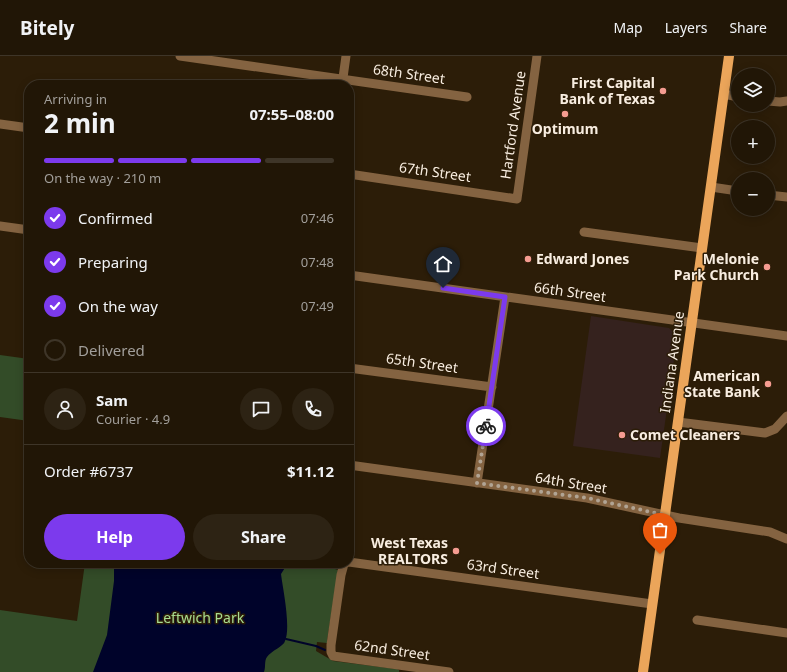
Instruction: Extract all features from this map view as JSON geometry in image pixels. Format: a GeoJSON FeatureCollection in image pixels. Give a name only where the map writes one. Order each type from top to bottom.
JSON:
{"type":"FeatureCollection","features":[{"type":"Feature","properties":{"kind":"main road","name":"Indiana Avenue"},"geometry":{"type":"LineString","coordinates":[[643,672],[729,56]]}},
{"type":"Feature","properties":{"kind":"street","name":"68th Street"},"geometry":{"type":"LineString","coordinates":[[180,56],[330,80]]}},
{"type":"Feature","properties":{"kind":"street"},"geometry":{"type":"LineString","coordinates":[[342,80],[346,56]]}},
{"type":"Feature","properties":{"kind":"street","name":"Hartford Avenue"},"geometry":{"type":"LineString","coordinates":[[517,199],[537,56]]}},
{"type":"Feature","properties":{"kind":"street","name":"68th Street"},"geometry":{"type":"LineString","coordinates":[[354,83],[467,96]]}},
{"type":"Feature","properties":{"kind":"street"},"geometry":{"type":"LineString","coordinates":[[724,94],[731,95]]}},
{"type":"Feature","properties":{"kind":"street"},"geometry":{"type":"LineString","coordinates":[[775,101],[787,101]]}},
{"type":"Feature","properties":{"kind":"street"},"geometry":{"type":"LineString","coordinates":[[0,124],[24,127]]}},
{"type":"Feature","properties":{"kind":"street","name":"67th Street"},"geometry":{"type":"LineString","coordinates":[[354,175],[517,199]]}},
{"type":"Feature","properties":{"kind":"street"},"geometry":{"type":"LineString","coordinates":[[711,187],[731,190]]}},
{"type":"Feature","properties":{"kind":"street"},"geometry":{"type":"LineString","coordinates":[[775,196],[787,197]]}},
{"type":"Feature","properties":{"kind":"street"},"geometry":{"type":"LineString","coordinates":[[0,226],[24,229]]}},
{"type":"Feature","properties":{"kind":"street"},"geometry":{"type":"LineString","coordinates":[[584,232],[702,248]]}},
{"type":"Feature","properties":{"kind":"street","name":"66th Street"},"geometry":{"type":"LineString","coordinates":[[354,276],[787,336]]}},
{"type":"Feature","properties":{"kind":"street"},"geometry":{"type":"LineString","coordinates":[[477,483],[505,297]]}},
{"type":"Feature","properties":{"kind":"street","name":"65th Street"},"geometry":{"type":"LineString","coordinates":[[354,369],[492,387]]}},
{"type":"Feature","properties":{"kind":"street"},"geometry":{"type":"LineString","coordinates":[[678,422],[772,435],[775,429],[787,416]]}},
{"type":"Feature","properties":{"kind":"street","name":"64th Street"},"geometry":{"type":"LineString","coordinates":[[354,466],[587,498],[665,515],[770,532],[787,539]]}},
{"type":"Feature","properties":{"kind":"street","name":"63rd Street"},"geometry":{"type":"LineString","coordinates":[[354,563],[652,604]]}},
{"type":"Feature","properties":{"kind":"street","name":"62nd Street"},"geometry":{"type":"LineString","coordinates":[[343,568],[340,575],[331,645],[333,656],[407,669],[449,672]]}},
{"type":"Feature","properties":{"kind":"street"},"geometry":{"type":"LineString","coordinates":[[697,620],[787,633]]}},
{"type":"Feature","properties":{"kind":"shaded area"},"geometry":{"type":"Polygon","coordinates":[[[591,316],[669,328],[676,335],[677,338],[660,458],[573,446],[591,316]]]}},
{"type":"Feature","properties":{"kind":"green space"},"geometry":{"type":"Polygon","coordinates":[[[0,355],[24,358],[24,420],[0,417],[0,355]]]}},
{"type":"Feature","properties":{"kind":"green space","name":"Leftwich Park"},"geometry":{"type":"Polygon","coordinates":[[[84,568],[335,568],[338,570],[327,643],[317,642],[316,651],[333,661],[397,669],[399,672],[0,672],[0,610],[77,621],[84,568]]]}},
{"type":"Feature","properties":{"kind":"water"},"geometry":{"type":"Polygon","coordinates":[[[114,568],[285,568],[281,574],[287,618],[287,635],[284,643],[267,657],[264,672],[93,672],[107,635],[114,581],[114,568]]]}},
{"type":"Feature","properties":{"kind":"waterway"},"geometry":{"type":"LineString","coordinates":[[286,639],[316,646],[325,650]]}},
{"type":"Feature","properties":{"kind":"way so far"},"geometry":{"type":"LineString","coordinates":[[486,426],[477,483],[587,498],[665,515],[660,554]]}},
{"type":"Feature","properties":{"kind":"place","name":"First Capital Bank of Texas"},"geometry":{"type":"Point","coordinates":[663,91]}},
{"type":"Feature","properties":{"kind":"place","name":"Optimum"},"geometry":{"type":"Point","coordinates":[565,114]}},
{"type":"Feature","properties":{"kind":"place","name":"Edward Jones"},"geometry":{"type":"Point","coordinates":[528,259]}},
{"type":"Feature","properties":{"kind":"place","name":"Melonie Park Church"},"geometry":{"type":"Point","coordinates":[767,267]}},
{"type":"Feature","properties":{"kind":"place","name":"American State Bank"},"geometry":{"type":"Point","coordinates":[768,384]}},
{"type":"Feature","properties":{"kind":"place","name":"Comet Cleaners"},"geometry":{"type":"Point","coordinates":[622,435]}},
{"type":"Feature","properties":{"kind":"place","name":"West Texas REALTORS"},"geometry":{"type":"Point","coordinates":[456,551]}},
{"type":"Feature","properties":{"kind":"route"},"geometry":{"type":"LineString","coordinates":[[443,288],[505,297],[486,426]]}}]}
